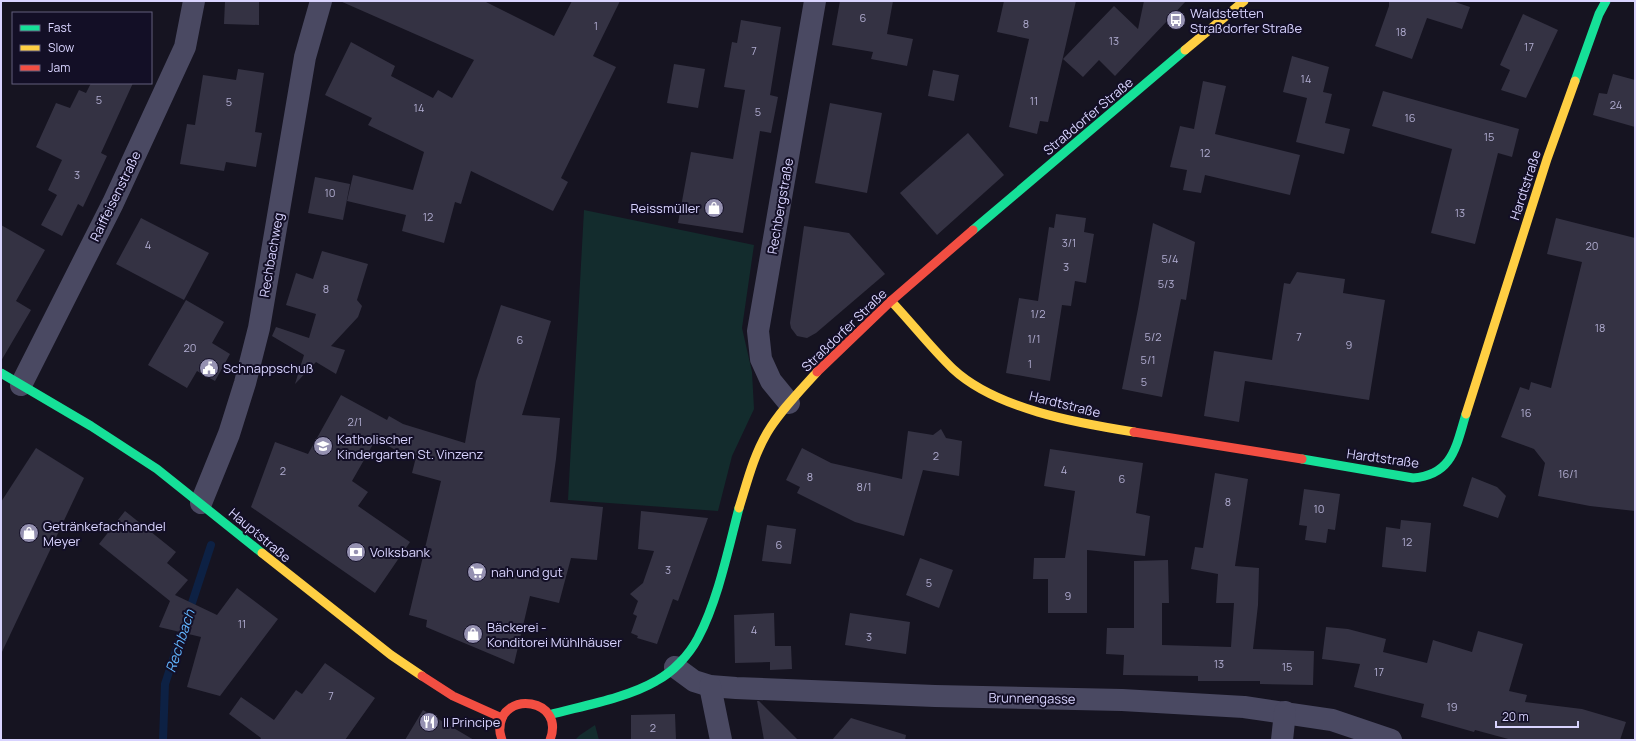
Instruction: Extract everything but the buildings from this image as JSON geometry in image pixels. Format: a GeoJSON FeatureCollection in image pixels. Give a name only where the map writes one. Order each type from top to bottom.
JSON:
{"type":"FeatureCollection","features":[{"type":"Feature","properties":{"kind":"street","name":"Raiffeisenstraße"},"geometry":{"type":"LineString","coordinates":[[21,385],[113,203],[184,48],[194,1]]}},
{"type":"Feature","properties":{"kind":"street","name":"Rechbachweg"},"geometry":{"type":"LineString","coordinates":[[202,503],[230,434],[259,328],[305,57],[321,1]]}},
{"type":"Feature","properties":{"kind":"street","name":"Rechbergstraße"},"geometry":{"type":"LineString","coordinates":[[789,403],[771,381],[761,359],[758,331],[815,1]]}},
{"type":"Feature","properties":{"kind":"street","name":"Straßdorfer Straße"},"geometry":{"type":"LineString","coordinates":[[549,715],[635,691],[657,681],[675,667],[689,652],[698,638],[707,618],[751,467],[767,433],[789,403],[818,371],[891,301],[1244,1]]}},
{"type":"Feature","properties":{"kind":"street","name":"Hardtstraße"},"geometry":{"type":"LineString","coordinates":[[891,301],[953,369],[979,387],[1016,404],[1082,424],[1355,467],[1413,478],[1427,477],[1441,469],[1454,452],[1546,159],[1599,14],[1606,1]]}},
{"type":"Feature","properties":{"kind":"street","name":"Hauptstraße"},"geometry":{"type":"LineString","coordinates":[[1,373],[117,442],[157,469],[202,503],[276,565],[391,655],[453,696],[476,708],[502,718]]}},
{"type":"Feature","properties":{"kind":"street","name":"Brunnengasse"},"geometry":{"type":"LineString","coordinates":[[675,667],[694,681],[710,686],[935,696],[1122,700],[1244,707],[1332,720],[1391,740]]}},
{"type":"Feature","properties":{"kind":"street"},"geometry":{"type":"LineString","coordinates":[[710,686],[721,740]]}},
{"type":"Feature","properties":{"kind":"street"},"geometry":{"type":"LineString","coordinates":[[502,740],[499,728],[506,711],[513,706],[527,702],[540,706],[549,715],[553,726],[550,740]]}},
{"type":"Feature","properties":{"kind":"street"},"geometry":{"type":"LineString","coordinates":[[1282,740],[1285,712]]}},
{"type":"Feature","properties":{"kind":"green space"},"geometry":{"type":"Polygon","coordinates":[[[584,210],[754,245],[742,328],[752,372],[754,409],[732,456],[718,511],[568,500],[584,210]]]}},
{"type":"Feature","properties":{"kind":"green space"},"geometry":{"type":"Polygon","coordinates":[[[595,725],[599,740],[575,740],[580,735],[595,725]]]}},
{"type":"Feature","properties":{"kind":"waterway","name":"Rechbach"},"geometry":{"type":"LineString","coordinates":[[189,612],[211,545]]}},
{"type":"Feature","properties":{"kind":"waterway","name":"Rechbach"},"geometry":{"type":"LineString","coordinates":[[163,740],[165,684],[185,623]]}},
{"type":"Feature","properties":{"kind":"traffic: fast"},"geometry":{"type":"LineString","coordinates":[[1575,81],[1599,14],[1606,1]]}},
{"type":"Feature","properties":{"kind":"traffic: fast"},"geometry":{"type":"LineString","coordinates":[[973,230],[1185,50]]}},
{"type":"Feature","properties":{"kind":"traffic: fast"},"geometry":{"type":"LineString","coordinates":[[1,373],[91,426],[157,469],[262,553]]}},
{"type":"Feature","properties":{"kind":"traffic: fast"},"geometry":{"type":"LineString","coordinates":[[1302,459],[1413,478],[1426,476],[1445,465],[1451,457],[1466,414]]}},
{"type":"Feature","properties":{"kind":"traffic: fast"},"geometry":{"type":"LineString","coordinates":[[549,715],[632,692],[662,677],[680,662],[690,651],[698,638],[711,608],[722,574],[739,508]]}},
{"type":"Feature","properties":{"kind":"traffic: slow"},"geometry":{"type":"LineString","coordinates":[[1185,50],[1244,1]]}},
{"type":"Feature","properties":{"kind":"traffic: slow"},"geometry":{"type":"LineString","coordinates":[[1466,414],[1547,159],[1575,81]]}},
{"type":"Feature","properties":{"kind":"traffic: slow"},"geometry":{"type":"LineString","coordinates":[[891,301],[953,369],[971,383],[991,394],[1014,404],[1063,419],[1134,432]]}},
{"type":"Feature","properties":{"kind":"traffic: slow"},"geometry":{"type":"LineString","coordinates":[[739,508],[754,461],[767,433],[784,409],[817,372]]}},
{"type":"Feature","properties":{"kind":"traffic: slow"},"geometry":{"type":"LineString","coordinates":[[262,553],[391,655],[422,676]]}},
{"type":"Feature","properties":{"kind":"traffic: jam"},"geometry":{"type":"LineString","coordinates":[[817,372],[891,301],[973,230]]}},
{"type":"Feature","properties":{"kind":"traffic: jam"},"geometry":{"type":"LineString","coordinates":[[1134,432],[1302,459]]}},
{"type":"Feature","properties":{"kind":"traffic: jam"},"geometry":{"type":"LineString","coordinates":[[422,676],[453,696],[502,718]]}},
{"type":"Feature","properties":{"kind":"traffic: jam"},"geometry":{"type":"LineString","coordinates":[[502,740],[500,730],[503,716],[510,708],[520,704],[531,704],[541,708],[549,715],[552,726],[550,740]]}},
{"type":"Feature","properties":{"kind":"place","name":"Waldstetten Straßdorfer Straße"},"geometry":{"type":"Point","coordinates":[1176,20]}},
{"type":"Feature","properties":{"kind":"place","name":"Reissmüller"},"geometry":{"type":"Point","coordinates":[714,208]}},
{"type":"Feature","properties":{"kind":"place","name":"Schnappschuß"},"geometry":{"type":"Point","coordinates":[209,368]}},
{"type":"Feature","properties":{"kind":"place","name":"Katholischer Kindergarten St. Vinzenz"},"geometry":{"type":"Point","coordinates":[323,446]}},
{"type":"Feature","properties":{"kind":"place","name":"Getränkefachhandel Meyer"},"geometry":{"type":"Point","coordinates":[29,533]}},
{"type":"Feature","properties":{"kind":"place","name":"Volksbank"},"geometry":{"type":"Point","coordinates":[356,552]}},
{"type":"Feature","properties":{"kind":"place","name":"nah und gut"},"geometry":{"type":"Point","coordinates":[477,572]}},
{"type":"Feature","properties":{"kind":"place","name":"Bäckerei - Konditorei Mühlhäuser"},"geometry":{"type":"Point","coordinates":[473,634]}},
{"type":"Feature","properties":{"kind":"place","name":"Il Principe"},"geometry":{"type":"Point","coordinates":[429,722]}}]}
